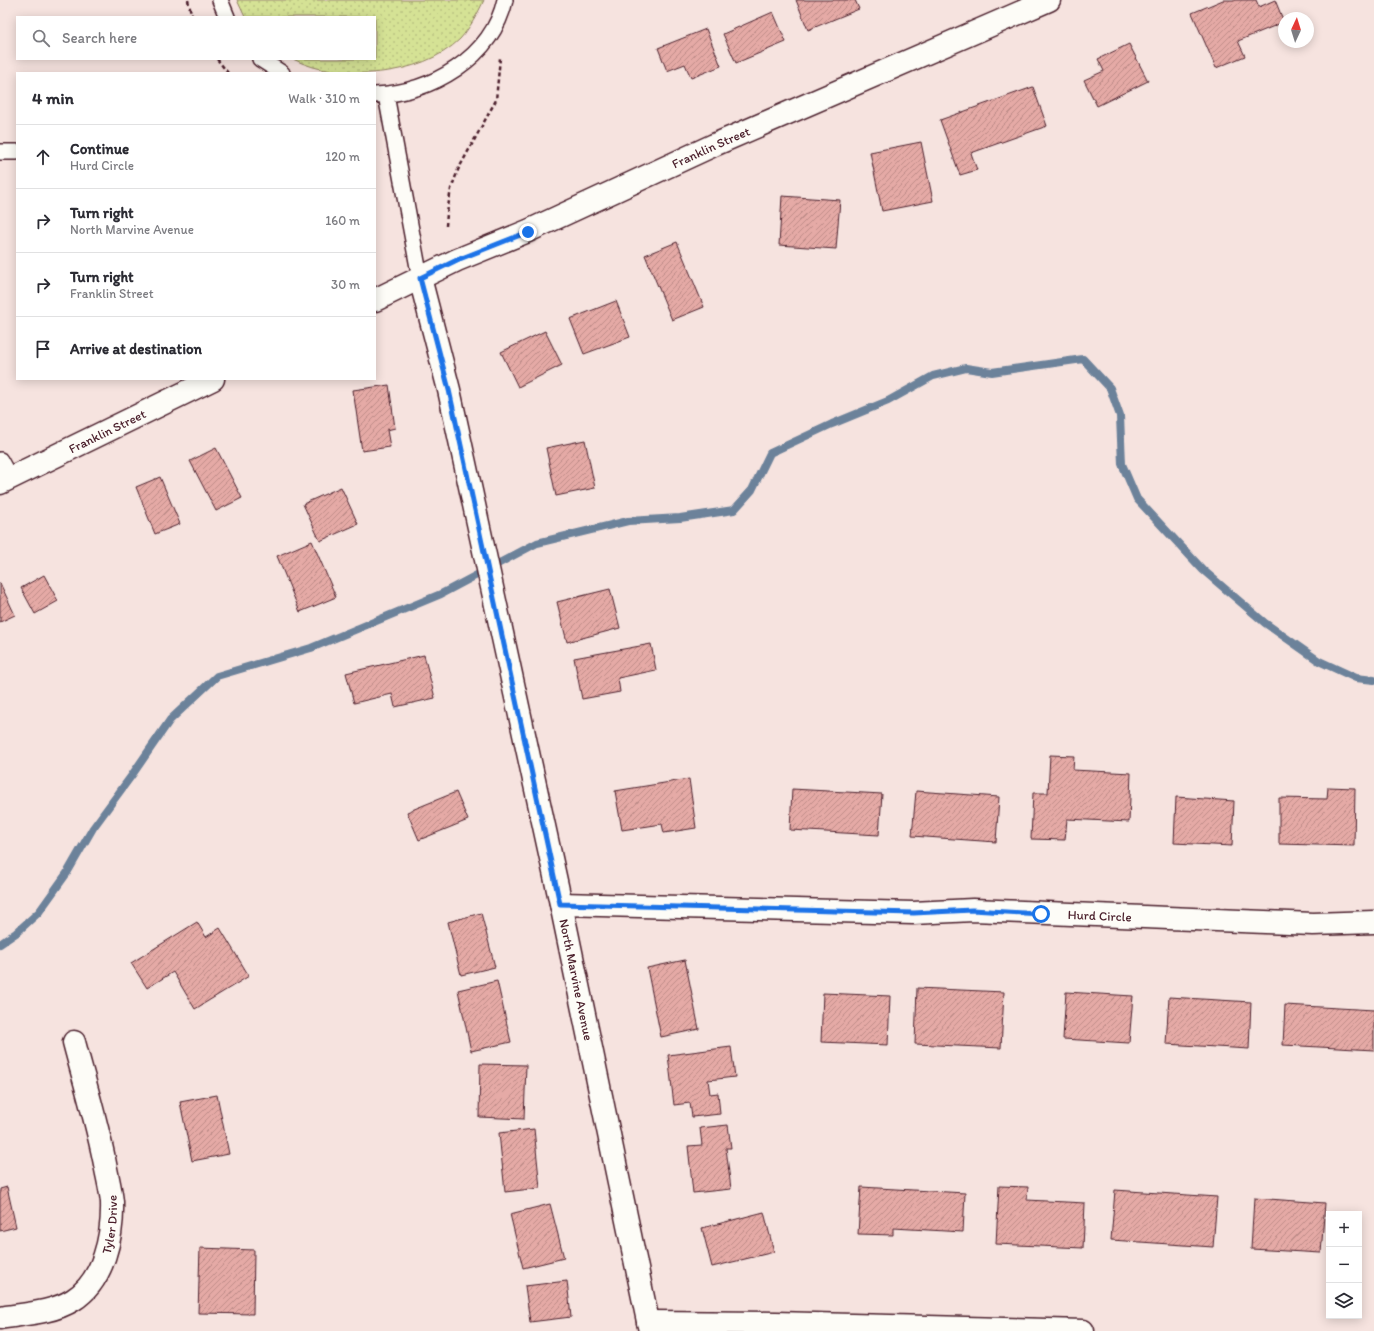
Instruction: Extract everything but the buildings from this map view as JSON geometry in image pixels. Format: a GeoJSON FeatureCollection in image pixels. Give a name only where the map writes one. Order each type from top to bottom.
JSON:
{"type":"FeatureCollection","features":[{"type":"Feature","properties":{"kind":"street","name":"Franklin Street"},"geometry":{"type":"LineString","coordinates":[[376,300],[457,260],[528,232],[714,145],[1049,0]]}},
{"type":"Feature","properties":{"kind":"street","name":"North Marvine Avenue"},"geometry":{"type":"LineString","coordinates":[[420,278],[449,390],[649,1326]]}},
{"type":"Feature","properties":{"kind":"street","name":"Franklin Street"},"geometry":{"type":"LineString","coordinates":[[3,474],[211,380]]}},
{"type":"Feature","properties":{"kind":"street","name":"Hurd Circle"},"geometry":{"type":"LineString","coordinates":[[560,904],[914,913],[972,910],[1313,924],[1374,922]]}},
{"type":"Feature","properties":{"kind":"street","name":"Tyler Drive"},"geometry":{"type":"LineString","coordinates":[[0,1318],[38,1312],[63,1305],[84,1292],[99,1270],[109,1236],[112,1201],[103,1153],[74,1042]]}},
{"type":"Feature","properties":{"kind":"street"},"geometry":{"type":"LineString","coordinates":[[649,1326],[776,1323],[1083,1331]]}},
{"type":"Feature","properties":{"kind":"lane"},"geometry":{"type":"LineString","coordinates":[[220,0],[227,16]]}},
{"type":"Feature","properties":{"kind":"lane"},"geometry":{"type":"LineString","coordinates":[[420,278],[380,95],[400,93],[436,82],[472,56],[488,39],[496,26],[505,0]]}},
{"type":"Feature","properties":{"kind":"lane"},"geometry":{"type":"LineString","coordinates":[[261,65],[279,72]]}},
{"type":"Feature","properties":{"kind":"lane"},"geometry":{"type":"LineString","coordinates":[[0,152],[16,152]]}},
{"type":"Feature","properties":{"kind":"path"},"geometry":{"type":"LineString","coordinates":[[188,0],[192,16]]}},
{"type":"Feature","properties":{"kind":"path"},"geometry":{"type":"LineString","coordinates":[[446,226],[451,189],[458,170],[496,100],[501,52]]}},
{"type":"Feature","properties":{"kind":"path"},"geometry":{"type":"LineString","coordinates":[[219,60],[227,72]]}},
{"type":"Feature","properties":{"kind":"green space"},"geometry":{"type":"Polygon","coordinates":[[[237,0],[484,0],[474,20],[464,35],[444,52],[424,62],[380,72],[333,71],[312,67],[295,60],[376,60],[376,16],[245,16],[237,0]]]}},
{"type":"Feature","properties":{"kind":"waterway"},"geometry":{"type":"LineString","coordinates":[[0,944],[16,933],[39,912],[67,873],[93,828],[170,720],[217,676],[311,648],[441,594],[537,543],[628,521],[680,518],[734,510],[752,490],[770,453],[832,424],[888,401],[933,376],[966,368],[992,372],[1083,359],[1110,388],[1120,416],[1122,464],[1137,499],[1203,570],[1265,623],[1319,661],[1356,678],[1374,680]]}},
{"type":"Feature","properties":{"kind":"route"},"geometry":{"type":"LineString","coordinates":[[528,232],[457,260],[420,278],[449,390],[560,904],[914,913],[972,910],[1041,914]]}}]}
